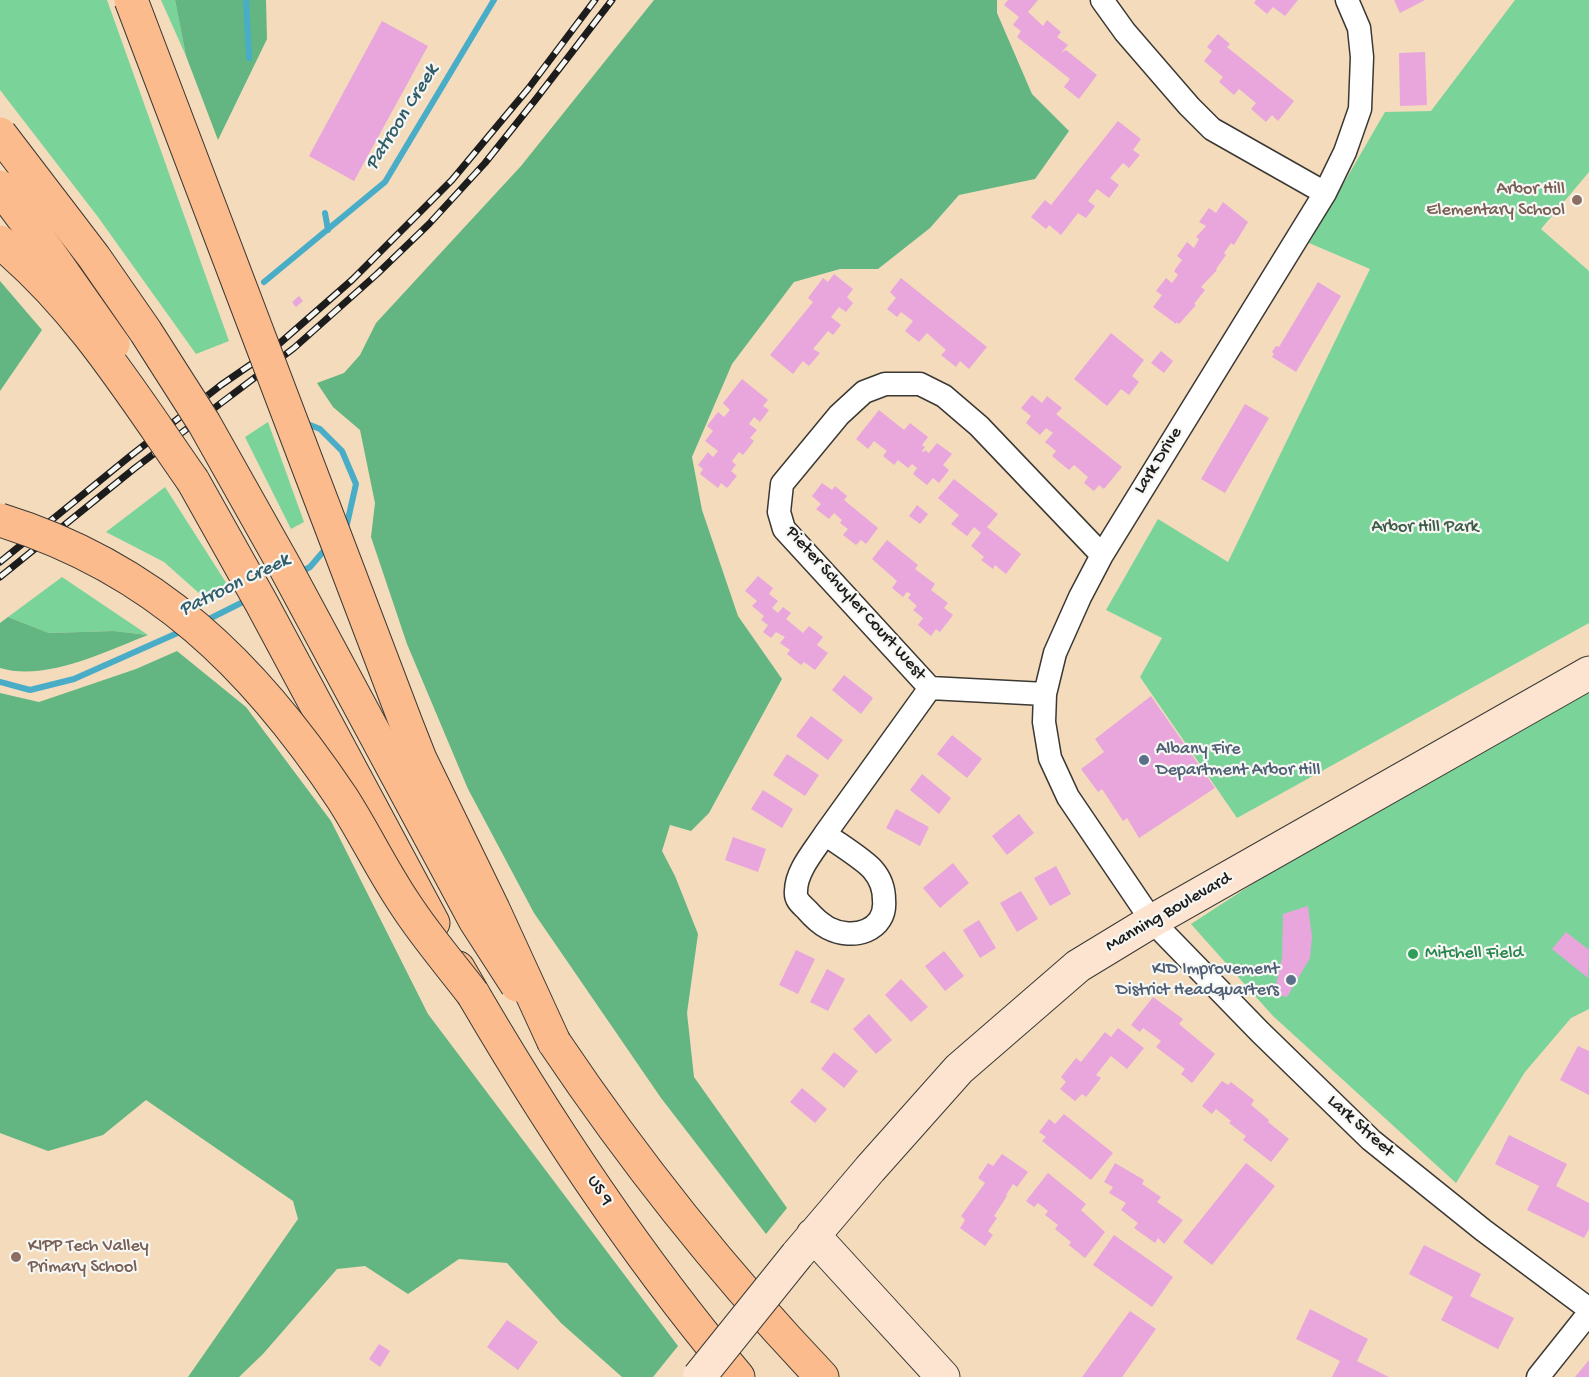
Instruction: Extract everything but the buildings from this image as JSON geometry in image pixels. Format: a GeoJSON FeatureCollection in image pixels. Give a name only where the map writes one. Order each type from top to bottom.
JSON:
{"type":"FeatureCollection","features":[{"type":"Feature","properties":{"kind":"main road"},"geometry":{"type":"LineString","coordinates":[[131,0],[420,759],[554,1042]]}},
{"type":"Feature","properties":{"kind":"main road"},"geometry":{"type":"LineString","coordinates":[[0,134],[94,257],[146,332],[204,423],[285,567],[475,920],[554,1042],[618,1135],[704,1245],[822,1377]]}},
{"type":"Feature","properties":{"kind":"main road","name":"US 9"},"geometry":{"type":"LineString","coordinates":[[0,187],[128,365],[154,406],[419,898],[473,994],[543,1108],[673,1297],[738,1377]]}},
{"type":"Feature","properties":{"kind":"main road"},"geometry":{"type":"LineString","coordinates":[[0,242],[45,283],[92,337],[193,481]]}},
{"type":"Feature","properties":{"kind":"main road"},"geometry":{"type":"LineString","coordinates":[[0,520],[65,545],[123,575],[182,616],[233,661],[280,712],[302,741],[366,836],[404,903],[473,994]]}},
{"type":"Feature","properties":{"kind":"main road"},"geometry":{"type":"LineString","coordinates":[[784,1337],[840,1377]]}},
{"type":"Feature","properties":{"kind":"street"},"geometry":{"type":"LineString","coordinates":[[1102,0],[1125,32],[1212,129],[1325,193]]}},
{"type":"Feature","properties":{"kind":"street","name":"Lark Drive"},"geometry":{"type":"LineString","coordinates":[[1152,921],[1068,797],[1050,758],[1044,722],[1045,694],[1055,653],[1102,555],[1325,193],[1345,152],[1360,109],[1362,57],[1359,28],[1347,0]]}},
{"type":"Feature","properties":{"kind":"street","name":"Pieter Schuyler Court West"},"geometry":{"type":"LineString","coordinates":[[1045,694],[930,688],[784,530],[779,512],[782,484],[839,415],[864,392],[885,384],[920,384],[944,396],[979,426],[1102,555]]}},
{"type":"Feature","properties":{"kind":"street","name":"Manning Boulevard"},"geometry":{"type":"LineString","coordinates":[[699,1377],[805,1245],[959,1069],[1078,966],[1152,921],[1589,674]]}},
{"type":"Feature","properties":{"kind":"street","name":"Pieter Schuyler Court West"},"geometry":{"type":"LineString","coordinates":[[825,834],[873,870],[884,888],[885,904],[882,919],[872,928],[861,933],[839,932],[827,928],[797,900],[795,891],[798,877],[825,834],[930,688]]}},
{"type":"Feature","properties":{"kind":"street","name":"Lark Street"},"geometry":{"type":"LineString","coordinates":[[1152,921],[1260,1032],[1371,1140],[1589,1311]]}},
{"type":"Feature","properties":{"kind":"street"},"geometry":{"type":"LineString","coordinates":[[805,1245],[943,1377]]}},
{"type":"Feature","properties":{"kind":"street"},"geometry":{"type":"LineString","coordinates":[[1538,1377],[1589,1311]]}},
{"type":"Feature","properties":{"kind":"green space"},"geometry":{"type":"Polygon","coordinates":[[[0,0],[107,0],[229,341],[196,354],[98,217],[0,90],[0,0]]]}},
{"type":"Feature","properties":{"kind":"green space"},"geometry":{"type":"Polygon","coordinates":[[[161,0],[175,0],[186,56],[161,0]]]}},
{"type":"Feature","properties":{"kind":"green space"},"geometry":{"type":"Polygon","coordinates":[[[175,0],[266,0],[267,39],[218,140],[186,56],[175,0]]]}},
{"type":"Feature","properties":{"kind":"green space"},"geometry":{"type":"Polygon","coordinates":[[[654,0],[997,0],[997,13],[1032,94],[1069,131],[1035,179],[959,195],[930,228],[878,269],[840,269],[794,282],[732,364],[692,457],[702,510],[738,616],[782,679],[709,813],[691,831],[670,825],[662,851],[675,876],[698,934],[687,1013],[694,1077],[787,1208],[766,1234],[661,1098],[534,913],[468,789],[407,644],[371,537],[375,503],[360,430],[333,407],[317,383],[344,373],[360,355],[376,323],[521,166],[654,0]]]}},
{"type":"Feature","properties":{"kind":"green space","name":"Arbor Hill Park"},"geometry":{"type":"Polygon","coordinates":[[[1515,0],[1589,0],[1589,172],[1541,229],[1589,271],[1589,623],[1237,818],[1140,677],[1162,638],[1106,610],[1158,519],[1228,562],[1370,269],[1309,243],[1385,112],[1431,111],[1515,0]]]}},
{"type":"Feature","properties":{"kind":"green space"},"geometry":{"type":"Polygon","coordinates":[[[0,281],[42,330],[0,391],[0,281]]]}},
{"type":"Feature","properties":{"kind":"green space"},"geometry":{"type":"Polygon","coordinates":[[[268,422],[304,522],[291,529],[245,437],[268,422]]]}},
{"type":"Feature","properties":{"kind":"green space"},"geometry":{"type":"Polygon","coordinates":[[[165,487],[232,592],[209,602],[164,562],[106,532],[165,487]]]}},
{"type":"Feature","properties":{"kind":"green space"},"geometry":{"type":"Polygon","coordinates":[[[62,577],[148,635],[114,631],[49,633],[8,617],[62,577]]]}},
{"type":"Feature","properties":{"kind":"green space"},"geometry":{"type":"Polygon","coordinates":[[[8,617],[49,633],[114,631],[148,635],[76,663],[36,671],[18,671],[0,668],[0,623],[8,617]]]}},
{"type":"Feature","properties":{"kind":"green space"},"geometry":{"type":"Polygon","coordinates":[[[177,651],[246,707],[331,821],[428,1014],[678,1346],[653,1377],[622,1377],[561,1323],[507,1263],[459,1259],[408,1294],[365,1266],[337,1269],[263,1354],[239,1377],[188,1377],[298,1219],[293,1201],[146,1100],[103,1135],[48,1151],[0,1133],[0,693],[39,702],[136,669],[177,651]]]}},
{"type":"Feature","properties":{"kind":"green space"},"geometry":{"type":"Polygon","coordinates":[[[1589,690],[1589,1009],[1571,1018],[1525,1072],[1456,1183],[1273,1016],[1191,924],[1274,870],[1589,690]]]}},
{"type":"Feature","properties":{"kind":"waterway"},"geometry":{"type":"LineString","coordinates":[[246,0],[249,58]]}},
{"type":"Feature","properties":{"kind":"waterway","name":"Patroon Creek"},"geometry":{"type":"LineString","coordinates":[[264,282],[385,182],[494,0]]}},
{"type":"Feature","properties":{"kind":"waterway"},"geometry":{"type":"LineString","coordinates":[[325,213],[328,230]]}},
{"type":"Feature","properties":{"kind":"waterway","name":"Patroon Creek"},"geometry":{"type":"LineString","coordinates":[[305,423],[320,429],[342,451],[356,484],[347,524],[342,529]]}},
{"type":"Feature","properties":{"kind":"waterway","name":"Patroon Creek"},"geometry":{"type":"LineString","coordinates":[[299,573],[310,567],[328,546]]}},
{"type":"Feature","properties":{"kind":"waterway","name":"Patroon Creek"},"geometry":{"type":"LineString","coordinates":[[205,621],[247,600]]}},
{"type":"Feature","properties":{"kind":"waterway","name":"Patroon Creek"},"geometry":{"type":"LineString","coordinates":[[0,682],[30,690],[74,679],[182,631]]}},
{"type":"Feature","properties":{"kind":"railway"},"geometry":{"type":"LineString","coordinates":[[0,562],[221,385],[272,350],[352,280],[452,180],[528,89],[595,0]]}},
{"type":"Feature","properties":{"kind":"railway"},"geometry":{"type":"LineString","coordinates":[[0,577],[135,468],[294,348],[377,274],[429,224],[485,163],[612,0]]}},
{"type":"Feature","properties":{"kind":"place","name":"Arbor Hill Elementary School"},"geometry":{"type":"Point","coordinates":[1577,200]}},
{"type":"Feature","properties":{"kind":"place","name":"Albany Fire Department Arbor Hill"},"geometry":{"type":"Point","coordinates":[1144,760]}},
{"type":"Feature","properties":{"kind":"place","name":"Mitchell Field"},"geometry":{"type":"Point","coordinates":[1413,954]}},
{"type":"Feature","properties":{"kind":"place","name":"KID Improvement District Headquarters"},"geometry":{"type":"Point","coordinates":[1291,980]}},
{"type":"Feature","properties":{"kind":"place","name":"KIPP Tech Valley Primary School"},"geometry":{"type":"Point","coordinates":[16,1257]}}]}
